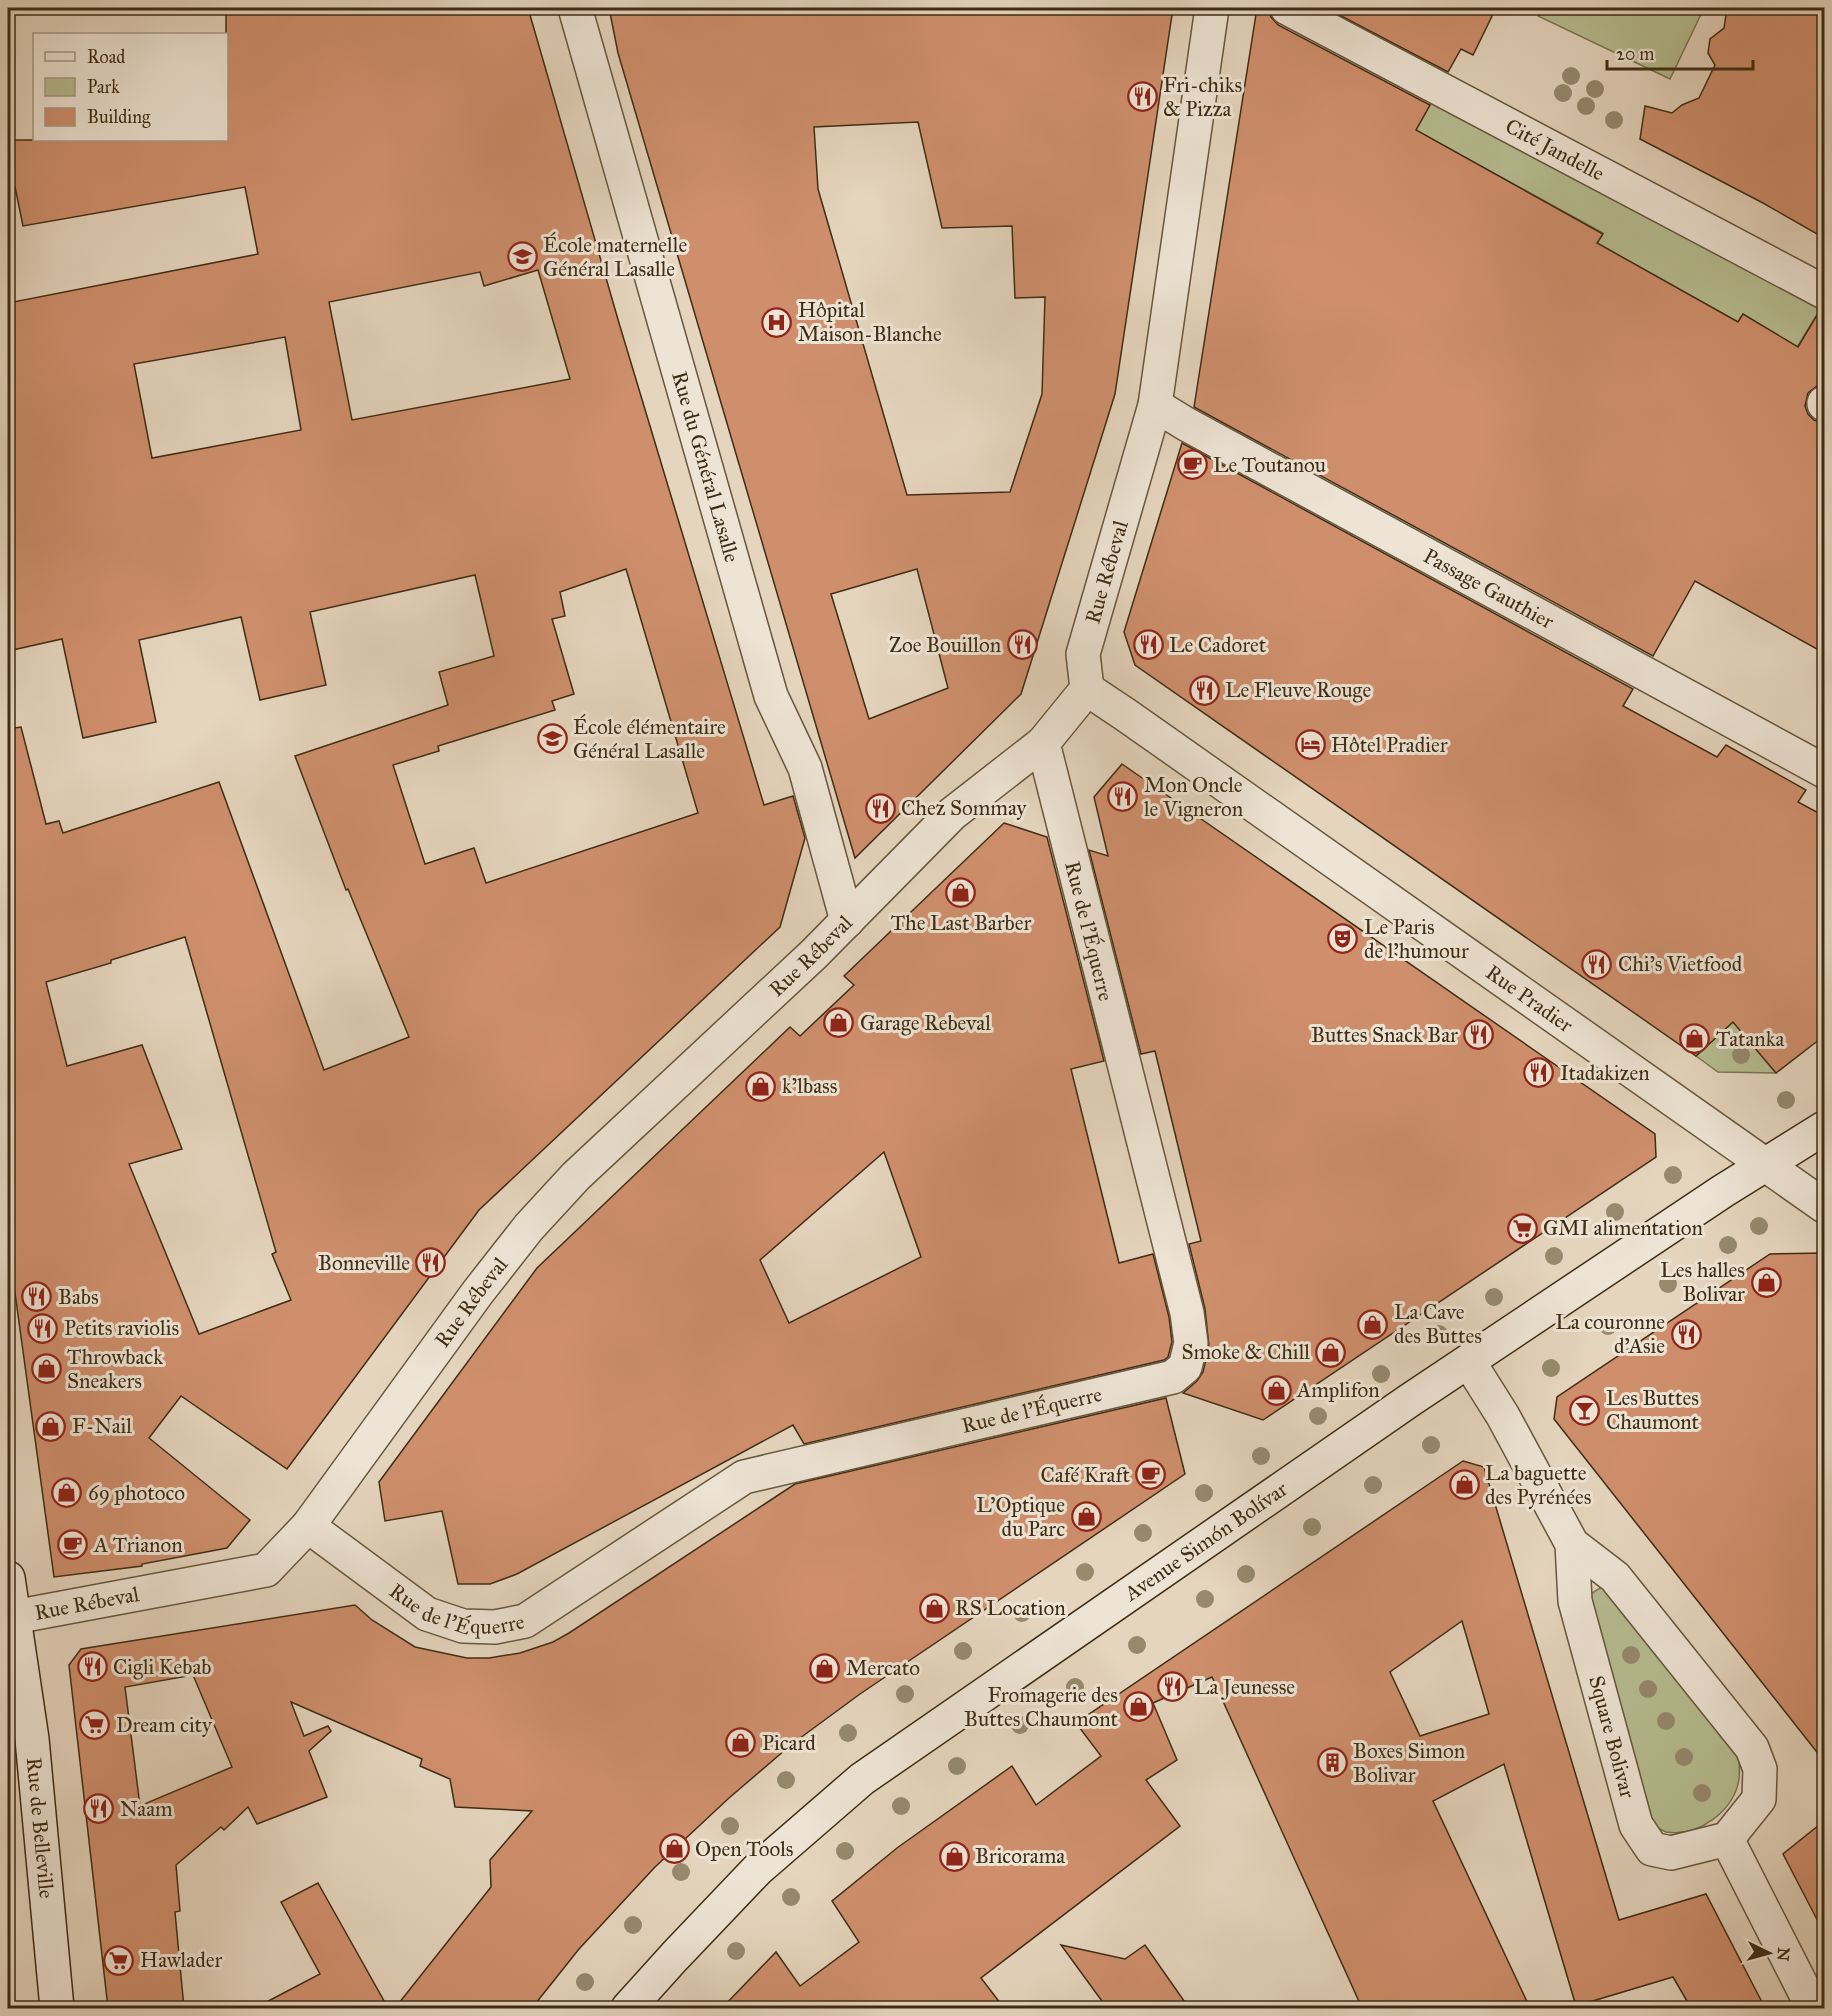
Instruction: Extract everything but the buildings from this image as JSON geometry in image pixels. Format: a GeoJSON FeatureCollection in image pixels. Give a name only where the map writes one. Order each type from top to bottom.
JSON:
{"type":"FeatureCollection","features":[{"type":"Feature","properties":{"kind":"street","name":"Rue du Général Lasalle"},"geometry":{"type":"LineString","coordinates":[[575,8],[771,696],[805,768],[848,921]]}},
{"type":"Feature","properties":{"kind":"street","name":"Rue Rébeval"},"geometry":{"type":"LineString","coordinates":[[14,1617],[266,1570],[308,1526],[478,1292],[529,1227],[576,1176],[848,921],[952,814],[1043,743],[1087,689],[1083,654],[1155,405],[1212,8]]}},
{"type":"Feature","properties":{"kind":"street","name":"Cité Jandelle"},"geometry":{"type":"LineString","coordinates":[[1287,8],[1824,292]]}},
{"type":"Feature","properties":{"kind":"street","name":"Passage Gauthier"},"geometry":{"type":"LineString","coordinates":[[1155,405],[1824,771]]}},
{"type":"Feature","properties":{"kind":"street","name":"Rue Pradier"},"geometry":{"type":"LineString","coordinates":[[1087,689],[1824,1206]]}},
{"type":"Feature","properties":{"kind":"street","name":"Rue de l'Équerre"},"geometry":{"type":"LineString","coordinates":[[308,1526],[427,1614],[463,1626],[495,1627],[525,1621],[744,1477],[1164,1380],[1173,1377],[1185,1367],[1191,1343],[1187,1313],[1043,743]]}},
{"type":"Feature","properties":{"kind":"street","name":"Avenue Simón Bolívar"},"geometry":{"type":"LineString","coordinates":[[628,2008],[757,1870],[862,1779],[1468,1362],[1824,1128]]}},
{"type":"Feature","properties":{"kind":"street","name":"Square Bolivar"},"geometry":{"type":"LineString","coordinates":[[1468,1362],[1503,1416],[1572,1544],[1615,1577],[1752,1748],[1760,1769],[1759,1799],[1728,1839],[1671,1853],[1652,1849],[1635,1825],[1575,1601],[1572,1544]]}},
{"type":"Feature","properties":{"kind":"street","name":"Rue de Belleville"},"geometry":{"type":"LineString","coordinates":[[8,1578],[14,1617],[15,1668],[32,1739],[57,2008]]}},
{"type":"Feature","properties":{"kind":"street"},"geometry":{"type":"LineString","coordinates":[[1728,1839],[1813,2008]]}},
{"type":"Feature","properties":{"kind":"green space"},"geometry":{"type":"Polygon","coordinates":[[[1543,8],[1704,8],[1670,79],[1538,16],[1543,8]]]}},
{"type":"Feature","properties":{"kind":"green space"},"geometry":{"type":"Polygon","coordinates":[[[1433,99],[1765,275],[1821,308],[1793,354],[1766,338],[1769,330],[1743,314],[1738,322],[1597,243],[1603,233],[1439,143],[1394,170],[1433,99]]]}},
{"type":"Feature","properties":{"kind":"green space"},"geometry":{"type":"Polygon","coordinates":[[[1733,1022],[1776,1073],[1718,1072],[1696,1056],[1733,1022]]]}},
{"type":"Feature","properties":{"kind":"green space"},"geometry":{"type":"Polygon","coordinates":[[[1603,1586],[1739,1755],[1736,1791],[1722,1811],[1702,1826],[1691,1830],[1666,1832],[1646,1821],[1589,1595],[1603,1586]]]}},
{"type":"Feature","properties":{"kind":"place","name":"Fri-chiks & Pizza"},"geometry":{"type":"Point","coordinates":[1142,97]}},
{"type":"Feature","properties":{"kind":"place","name":"École maternelle Général Lasalle"},"geometry":{"type":"Point","coordinates":[522,257]}},
{"type":"Feature","properties":{"kind":"place","name":"Hôpital Maison-Blanche"},"geometry":{"type":"Point","coordinates":[777,322]}},
{"type":"Feature","properties":{"kind":"place","name":"Le Toutanou"},"geometry":{"type":"Point","coordinates":[1192,465]}},
{"type":"Feature","properties":{"kind":"place","name":"Zoe Bouillon"},"geometry":{"type":"Point","coordinates":[1022,645]}},
{"type":"Feature","properties":{"kind":"place","name":"Le Cadoret"},"geometry":{"type":"Point","coordinates":[1148,645]}},
{"type":"Feature","properties":{"kind":"place","name":"Le Fleuve Rouge"},"geometry":{"type":"Point","coordinates":[1204,690]}},
{"type":"Feature","properties":{"kind":"place","name":"École élémentaire Général Lasalle"},"geometry":{"type":"Point","coordinates":[552,739]}},
{"type":"Feature","properties":{"kind":"place","name":"Hôtel Pradier"},"geometry":{"type":"Point","coordinates":[1310,745]}},
{"type":"Feature","properties":{"kind":"place","name":"Mon Oncle le Vigneron"},"geometry":{"type":"Point","coordinates":[1123,797]}},
{"type":"Feature","properties":{"kind":"place","name":"Chez Sommay"},"geometry":{"type":"Point","coordinates":[880,808]}},
{"type":"Feature","properties":{"kind":"place","name":"The Last Barber"},"geometry":{"type":"Point","coordinates":[961,892]}},
{"type":"Feature","properties":{"kind":"place","name":"Le Paris de l'humour"},"geometry":{"type":"Point","coordinates":[1343,939]}},
{"type":"Feature","properties":{"kind":"place","name":"Chi's Vietfood"},"geometry":{"type":"Point","coordinates":[1597,964]}},
{"type":"Feature","properties":{"kind":"place","name":"Garage Rebeval"},"geometry":{"type":"Point","coordinates":[839,1023]}},
{"type":"Feature","properties":{"kind":"place","name":"Buttes Snack Bar"},"geometry":{"type":"Point","coordinates":[1479,1035]}},
{"type":"Feature","properties":{"kind":"place","name":"Tatanka"},"geometry":{"type":"Point","coordinates":[1695,1039]}},
{"type":"Feature","properties":{"kind":"place","name":"Itadakizen"},"geometry":{"type":"Point","coordinates":[1539,1073]}},
{"type":"Feature","properties":{"kind":"place","name":"k'lbass"},"geometry":{"type":"Point","coordinates":[761,1086]}},
{"type":"Feature","properties":{"kind":"place","name":"GMI alimentation"},"geometry":{"type":"Point","coordinates":[1522,1228]}},
{"type":"Feature","properties":{"kind":"place","name":"Bonneville"},"geometry":{"type":"Point","coordinates":[431,1263]}},
{"type":"Feature","properties":{"kind":"place","name":"Les halles Bolivar"},"geometry":{"type":"Point","coordinates":[1766,1282]}},
{"type":"Feature","properties":{"kind":"place","name":"Babs"},"geometry":{"type":"Point","coordinates":[37,1297]}},
{"type":"Feature","properties":{"kind":"place","name":"La Cave des Buttes"},"geometry":{"type":"Point","coordinates":[1373,1324]}},
{"type":"Feature","properties":{"kind":"place","name":"Petits raviolis"},"geometry":{"type":"Point","coordinates":[43,1328]}},
{"type":"Feature","properties":{"kind":"place","name":"La couronne d'Asie"},"geometry":{"type":"Point","coordinates":[1686,1334]}},
{"type":"Feature","properties":{"kind":"place","name":"Smoke & Chill"},"geometry":{"type":"Point","coordinates":[1331,1352]}},
{"type":"Feature","properties":{"kind":"place","name":"Throwback Sneakers"},"geometry":{"type":"Point","coordinates":[46,1369]}},
{"type":"Feature","properties":{"kind":"place","name":"Amplifon"},"geometry":{"type":"Point","coordinates":[1276,1390]}},
{"type":"Feature","properties":{"kind":"place","name":"Les Buttes Chaumont"},"geometry":{"type":"Point","coordinates":[1585,1410]}},
{"type":"Feature","properties":{"kind":"place","name":"F-Nail"},"geometry":{"type":"Point","coordinates":[51,1426]}},
{"type":"Feature","properties":{"kind":"place","name":"Café Kraft"},"geometry":{"type":"Point","coordinates":[1151,1475]}},
{"type":"Feature","properties":{"kind":"place","name":"La baguette des Pyrénées"},"geometry":{"type":"Point","coordinates":[1464,1485]}},
{"type":"Feature","properties":{"kind":"place","name":"69 photoco"},"geometry":{"type":"Point","coordinates":[67,1493]}},
{"type":"Feature","properties":{"kind":"place","name":"L'Optique du Parc"},"geometry":{"type":"Point","coordinates":[1086,1517]}},
{"type":"Feature","properties":{"kind":"place","name":"A Trianon"},"geometry":{"type":"Point","coordinates":[73,1545]}},
{"type":"Feature","properties":{"kind":"place","name":"RS Location"},"geometry":{"type":"Point","coordinates":[934,1608]}},
{"type":"Feature","properties":{"kind":"place","name":"Cigli Kebab"},"geometry":{"type":"Point","coordinates":[92,1667]}},
{"type":"Feature","properties":{"kind":"place","name":"Mercato"},"geometry":{"type":"Point","coordinates":[825,1668]}},
{"type":"Feature","properties":{"kind":"place","name":"La Jeunesse"},"geometry":{"type":"Point","coordinates":[1173,1687]}},
{"type":"Feature","properties":{"kind":"place","name":"Fromagerie des Buttes Chaumont"},"geometry":{"type":"Point","coordinates":[1139,1707]}},
{"type":"Feature","properties":{"kind":"place","name":"Dream city"},"geometry":{"type":"Point","coordinates":[95,1725]}},
{"type":"Feature","properties":{"kind":"place","name":"Picard"},"geometry":{"type":"Point","coordinates":[741,1743]}},
{"type":"Feature","properties":{"kind":"place","name":"Boxes Simon Bolivar"},"geometry":{"type":"Point","coordinates":[1332,1763]}},
{"type":"Feature","properties":{"kind":"place","name":"Naam"},"geometry":{"type":"Point","coordinates":[99,1809]}},
{"type":"Feature","properties":{"kind":"place","name":"Open Tools"},"geometry":{"type":"Point","coordinates":[674,1849]}},
{"type":"Feature","properties":{"kind":"place","name":"Bricorama"},"geometry":{"type":"Point","coordinates":[954,1856]}},
{"type":"Feature","properties":{"kind":"place","name":"Hawlader"},"geometry":{"type":"Point","coordinates":[119,1960]}}]}
